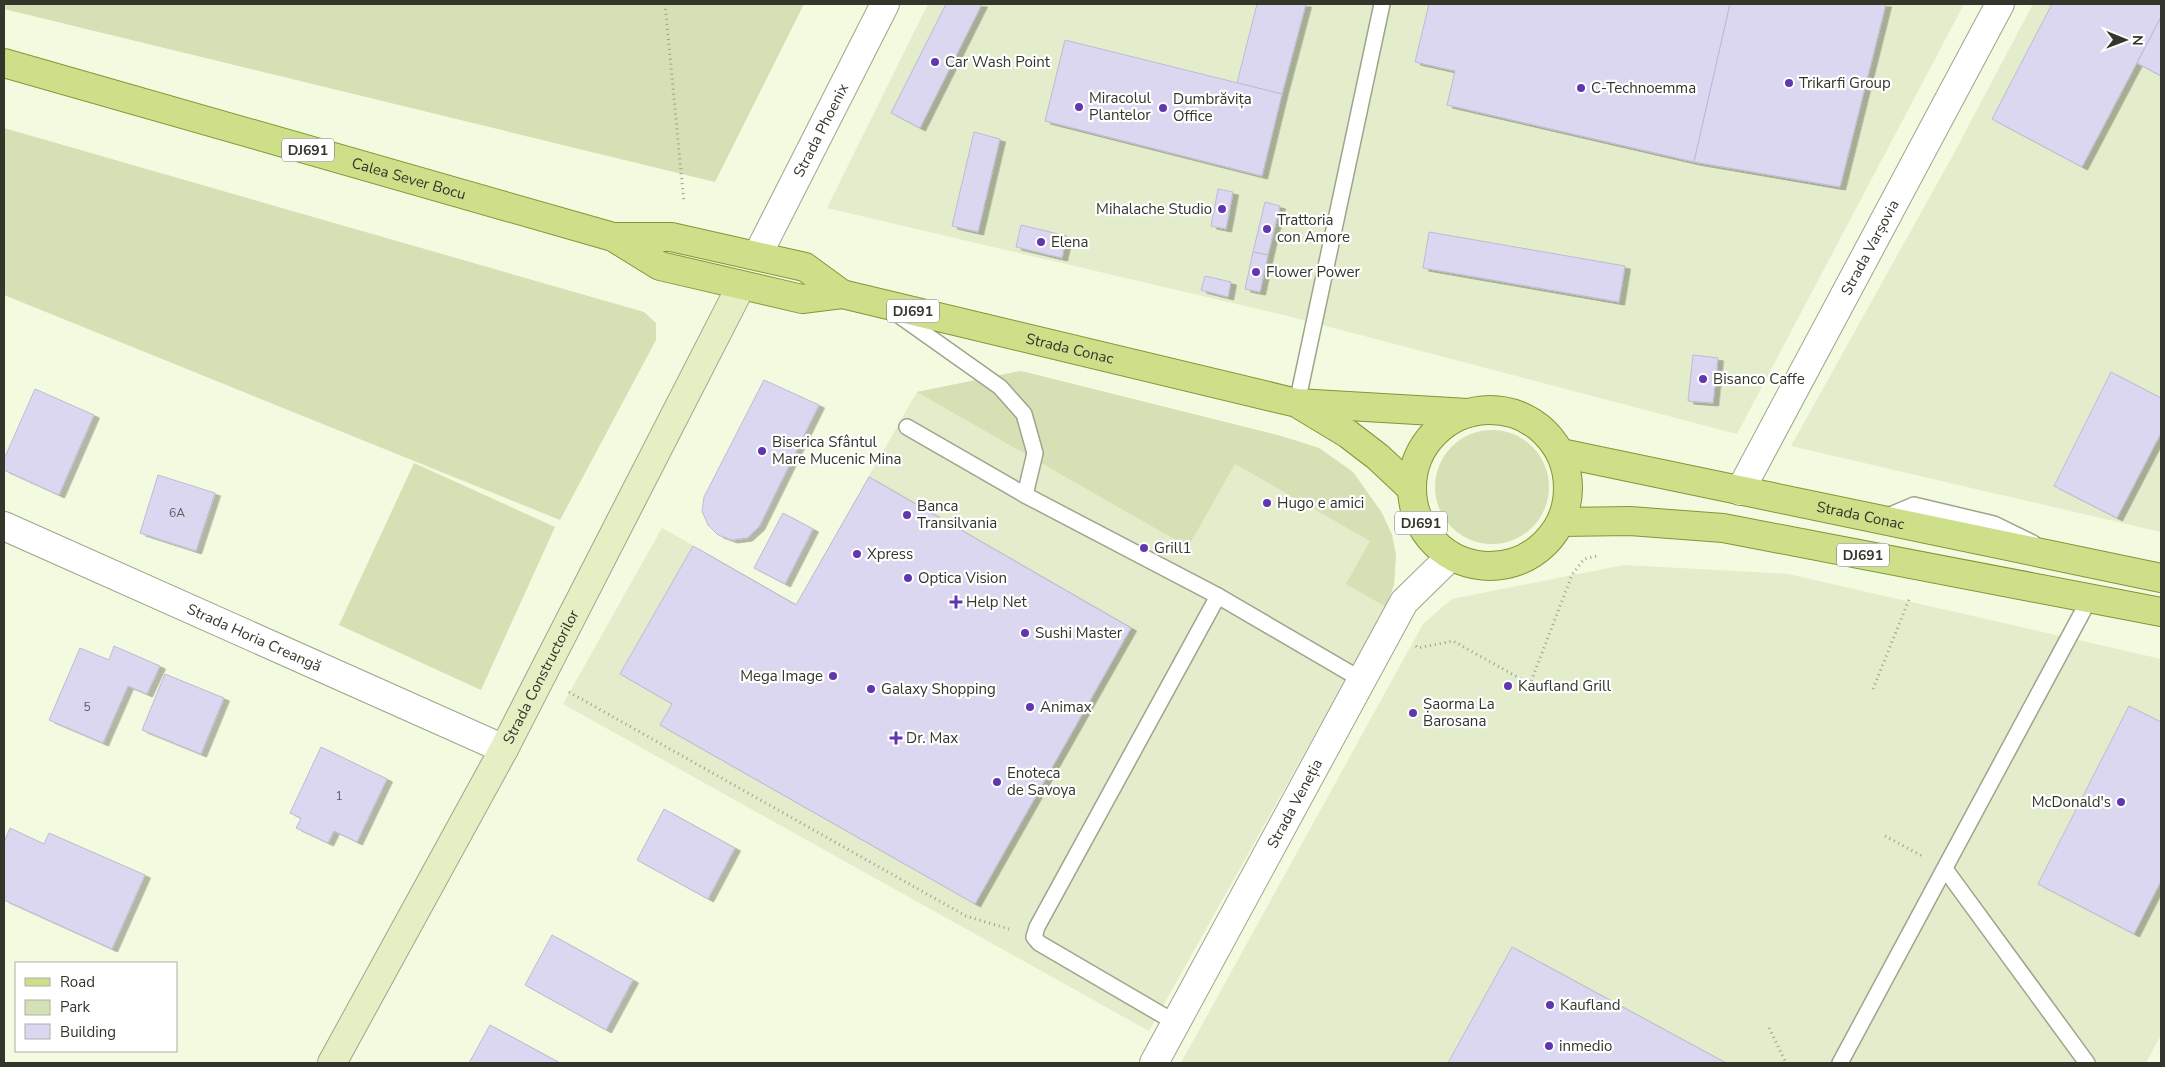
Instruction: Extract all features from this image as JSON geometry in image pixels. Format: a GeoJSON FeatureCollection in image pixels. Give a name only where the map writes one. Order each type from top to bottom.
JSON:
{"type":"FeatureCollection","features":[{"type":"Feature","properties":{"kind":"main road","name":"Calea Sever Bocu"},"geometry":{"type":"LineString","coordinates":[[4,63],[613,237],[660,266],[741,286]]}},
{"type":"Feature","properties":{"kind":"main road","name":"Calea Sever Bocu"},"geometry":{"type":"LineString","coordinates":[[613,237],[671,237],[757,256]]}},
{"type":"Feature","properties":{"kind":"main road","name":"Strada Conac"},"geometry":{"type":"LineString","coordinates":[[757,256],[805,267],[842,294]]}},
{"type":"Feature","properties":{"kind":"main road","name":"Strada Conac"},"geometry":{"type":"LineString","coordinates":[[741,286],[802,299],[842,294],[1297,403],[1468,413]]}},
{"type":"Feature","properties":{"kind":"main road","name":"Strada Constructorilor"},"geometry":{"type":"LineString","coordinates":[[332,1063],[504,749],[741,286]]}},
{"type":"Feature","properties":{"kind":"main road","name":"Strada Conac"},"geometry":{"type":"LineString","coordinates":[[1297,403],[1363,445],[1412,489]]}},
{"type":"Feature","properties":{"kind":"main road","name":"DJ691"},"geometry":{"type":"LineString","coordinates":[[1495,410],[1522,416],[1544,431],[1561,453],[1568,475],[1568,499],[1562,522],[1546,544],[1524,560],[1487,567],[1468,564],[1451,556],[1434,544],[1414,509],[1412,489],[1414,472],[1419,456],[1427,441],[1452,419],[1468,413],[1495,410]]}},
{"type":"Feature","properties":{"kind":"main road","name":"Strada Conac"},"geometry":{"type":"LineString","coordinates":[[1561,453],[2161,578]]}},
{"type":"Feature","properties":{"kind":"main road","name":"DJ691"},"geometry":{"type":"LineString","coordinates":[[1562,522],[1630,521],[1723,528],[2161,612]]}},
{"type":"Feature","properties":{"kind":"street","name":"Strada Phoenix"},"geometry":{"type":"LineString","coordinates":[[757,256],[885,4]]}},
{"type":"Feature","properties":{"kind":"street","name":"Strada Varșovia"},"geometry":{"type":"LineString","coordinates":[[1740,490],[2000,4]]}},
{"type":"Feature","properties":{"kind":"street","name":"Strada Horia Creangă"},"geometry":{"type":"LineString","coordinates":[[4,526],[504,749]]}},
{"type":"Feature","properties":{"kind":"street","name":"Strada Veneția"},"geometry":{"type":"LineString","coordinates":[[1154,1063],[1404,602],[1451,556]]}},
{"type":"Feature","properties":{"kind":"lane"},"geometry":{"type":"LineString","coordinates":[[1297,403],[1382,4]]}},
{"type":"Feature","properties":{"kind":"lane"},"geometry":{"type":"LineString","coordinates":[[884,304],[1000,386],[1024,414],[1035,453],[1025,495]]}},
{"type":"Feature","properties":{"kind":"lane"},"geometry":{"type":"LineString","coordinates":[[907,427],[1025,495],[1218,596],[1362,680]]}},
{"type":"Feature","properties":{"kind":"lane"},"geometry":{"type":"LineString","coordinates":[[1176,1023],[1039,943],[1034,937],[1037,927],[1218,596]]}},
{"type":"Feature","properties":{"kind":"lane"},"geometry":{"type":"LineString","coordinates":[[1840,1063],[2090,598]]}},
{"type":"Feature","properties":{"kind":"lane"},"geometry":{"type":"LineString","coordinates":[[1945,869],[2088,1063]]}},
{"type":"Feature","properties":{"kind":"path"},"geometry":{"type":"LineString","coordinates":[[665,4],[684,204]]}},
{"type":"Feature","properties":{"kind":"path"},"geometry":{"type":"LineString","coordinates":[[1392,625],[1418,648],[1453,641],[1530,684],[1572,575],[1584,559],[1603,555]]}},
{"type":"Feature","properties":{"kind":"path"},"geometry":{"type":"LineString","coordinates":[[1873,690],[1912,592]]}},
{"type":"Feature","properties":{"kind":"path"},"geometry":{"type":"LineString","coordinates":[[541,677],[966,916],[1034,937]]}},
{"type":"Feature","properties":{"kind":"path"},"geometry":{"type":"LineString","coordinates":[[1885,836],[1945,869]]}},
{"type":"Feature","properties":{"kind":"path"},"geometry":{"type":"LineString","coordinates":[[1769,1028],[1786,1063]]}},
{"type":"Feature","properties":{"kind":"shaded area"},"geometry":{"type":"Polygon","coordinates":[[[928,4],[1964,4],[1737,434],[1292,317],[827,208],[928,4]]]}},
{"type":"Feature","properties":{"kind":"shaded area"},"geometry":{"type":"Polygon","coordinates":[[[2033,4],[2161,4],[2161,532],[1791,446],[1952,157],[2033,4]]]}},
{"type":"Feature","properties":{"kind":"shaded area"},"geometry":{"type":"Polygon","coordinates":[[[1021,371],[1281,436],[1319,448],[1353,472],[1382,513],[1392,535],[1396,555],[1394,585],[1386,607],[1149,1031],[563,704],[662,528],[796,604],[917,392],[1021,371]]]}},
{"type":"Feature","properties":{"kind":"shaded area"},"geometry":{"type":"Polygon","coordinates":[[[1624,565],[1788,574],[2161,659],[2161,1035],[2146,1063],[1181,1063],[1423,624],[1452,599],[1624,565]]]}},
{"type":"Feature","properties":{"kind":"green space"},"geometry":{"type":"Polygon","coordinates":[[[4,4],[804,4],[715,182],[4,9],[4,4]]]}},
{"type":"Feature","properties":{"kind":"green space"},"geometry":{"type":"Polygon","coordinates":[[[4,128],[644,312],[656,323],[656,340],[560,520],[4,295],[4,128]]]}},
{"type":"Feature","properties":{"kind":"green space"},"geometry":{"type":"Polygon","coordinates":[[[1021,371],[1281,436],[1319,448],[1353,472],[1382,513],[1392,535],[1396,555],[1394,585],[1386,607],[1346,584],[1370,541],[1235,464],[1188,547],[917,392],[1021,371]]]}},
{"type":"Feature","properties":{"kind":"green space"},"geometry":{"type":"Polygon","coordinates":[[[1492,430],[1514,435],[1532,447],[1544,465],[1549,487],[1544,509],[1532,527],[1514,539],[1492,544],[1470,539],[1452,527],[1440,509],[1435,487],[1440,465],[1452,447],[1470,435],[1492,430]]]}},
{"type":"Feature","properties":{"kind":"green space"},"geometry":{"type":"Polygon","coordinates":[[[414,463],[555,527],[481,690],[339,625],[414,463]]]}},
{"type":"Feature","properties":{"kind":"building","name":"Car Wash Point"},"geometry":{"type":"Polygon","coordinates":[[[946,4],[982,4],[920,128],[891,113],[946,4]]]}},
{"type":"Feature","properties":{"kind":"building"},"geometry":{"type":"Polygon","coordinates":[[[1257,4],[1306,4],[1282,94],[1237,83],[1257,4]]]}},
{"type":"Feature","properties":{"kind":"building","name":"C-Technoemma"},"geometry":{"type":"Polygon","coordinates":[[[1429,4],[1730,4],[1694,162],[1447,105],[1455,71],[1415,62],[1429,4]]]}},
{"type":"Feature","properties":{"kind":"building","name":"Trikarfi Group"},"geometry":{"type":"Polygon","coordinates":[[[1730,4],[1886,4],[1840,187],[1694,162],[1730,4]]]}},
{"type":"Feature","properties":{"kind":"building"},"geometry":{"type":"Polygon","coordinates":[[[2052,4],[2161,4],[2161,17],[2082,167],[1992,119],[2052,4]]]}},
{"type":"Feature","properties":{"kind":"building"},"geometry":{"type":"Polygon","coordinates":[[[2161,17],[2161,76],[2137,63],[2161,17]]]}},
{"type":"Feature","properties":{"kind":"building","name":"Dumbrăvița Office"},"geometry":{"type":"Polygon","coordinates":[[[1065,40],[1282,94],[1262,176],[1045,121],[1065,40]]]}},
{"type":"Feature","properties":{"kind":"building"},"geometry":{"type":"Polygon","coordinates":[[[974,132],[1000,139],[978,232],[952,226],[974,132]]]}},
{"type":"Feature","properties":{"kind":"building","name":"Mihalache Studio"},"geometry":{"type":"Polygon","coordinates":[[[1218,189],[1233,192],[1226,229],[1211,226],[1218,189]]]}},
{"type":"Feature","properties":{"kind":"building","name":"Trattoria con Amore"},"geometry":{"type":"Polygon","coordinates":[[[1265,202],[1280,206],[1268,255],[1253,252],[1265,202]]]}},
{"type":"Feature","properties":{"kind":"building","name":"Elena"},"geometry":{"type":"Polygon","coordinates":[[[1021,225],[1067,236],[1062,258],[1016,247],[1021,225]]]}},
{"type":"Feature","properties":{"kind":"building"},"geometry":{"type":"Polygon","coordinates":[[[1429,232],[1625,266],[1619,302],[1423,268],[1429,232]]]}},
{"type":"Feature","properties":{"kind":"building","name":"Flower Power"},"geometry":{"type":"Polygon","coordinates":[[[1253,252],[1268,255],[1260,292],[1245,289],[1253,252]]]}},
{"type":"Feature","properties":{"kind":"building"},"geometry":{"type":"Polygon","coordinates":[[[1205,276],[1231,282],[1228,297],[1201,290],[1205,276]]]}},
{"type":"Feature","properties":{"kind":"building","name":"Bisanco Caffe"},"geometry":{"type":"Polygon","coordinates":[[[1693,355],[1718,358],[1713,403],[1688,401],[1693,355]]]}},
{"type":"Feature","properties":{"kind":"building"},"geometry":{"type":"Polygon","coordinates":[[[2111,372],[2161,398],[2161,433],[2117,518],[2054,486],[2111,372]]]}},
{"type":"Feature","properties":{"kind":"building","name":"Biserica Sfântul Mare Mucenic Mina"},"geometry":{"type":"Polygon","coordinates":[[[764,380],[819,405],[759,527],[747,538],[732,540],[718,535],[708,525],[702,511],[704,497],[764,380]]]}},
{"type":"Feature","properties":{"kind":"building"},"geometry":{"type":"Polygon","coordinates":[[[35,389],[94,415],[59,495],[4,470],[4,459],[35,389]]]}},
{"type":"Feature","properties":{"kind":"building"},"geometry":{"type":"Polygon","coordinates":[[[158,475],[215,493],[196,551],[140,533],[158,475]]]}},
{"type":"Feature","properties":{"kind":"building","name":"Galaxy Shopping"},"geometry":{"type":"Polygon","coordinates":[[[869,477],[1131,628],[975,904],[660,725],[672,704],[620,674],[693,546],[796,605],[869,477]]]}},
{"type":"Feature","properties":{"kind":"building"},"geometry":{"type":"Polygon","coordinates":[[[783,513],[813,529],[785,584],[754,568],[783,513]]]}},
{"type":"Feature","properties":{"kind":"building"},"geometry":{"type":"Polygon","coordinates":[[[114,646],[160,666],[147,694],[128,686],[103,743],[49,720],[80,648],[109,660],[114,646]]]}},
{"type":"Feature","properties":{"kind":"building"},"geometry":{"type":"Polygon","coordinates":[[[165,674],[224,698],[201,754],[142,730],[165,674]]]}},
{"type":"Feature","properties":{"kind":"building","name":"McDonald's"},"geometry":{"type":"Polygon","coordinates":[[[2129,706],[2161,722],[2161,881],[2134,934],[2038,884],[2129,706]]]}},
{"type":"Feature","properties":{"kind":"building"},"geometry":{"type":"Polygon","coordinates":[[[321,747],[387,779],[357,842],[334,831],[328,843],[296,828],[301,818],[290,813],[321,747]]]}},
{"type":"Feature","properties":{"kind":"building"},"geometry":{"type":"Polygon","coordinates":[[[664,809],[735,848],[708,899],[637,860],[664,809]]]}},
{"type":"Feature","properties":{"kind":"building"},"geometry":{"type":"Polygon","coordinates":[[[10,828],[44,844],[49,833],[145,875],[112,949],[4,900],[4,842],[10,828]]]}},
{"type":"Feature","properties":{"kind":"building"},"geometry":{"type":"Polygon","coordinates":[[[552,935],[633,980],[606,1030],[525,985],[552,935]]]}},
{"type":"Feature","properties":{"kind":"building","name":"Kaufland"},"geometry":{"type":"Polygon","coordinates":[[[1512,947],[1726,1063],[1448,1063],[1512,947]]]}},
{"type":"Feature","properties":{"kind":"building"},"geometry":{"type":"Polygon","coordinates":[[[490,1025],[560,1063],[469,1063],[490,1025]]]}},
{"type":"Feature","properties":{"kind":"place","name":"Car Wash Point"},"geometry":{"type":"Point","coordinates":[935,62]}},
{"type":"Feature","properties":{"kind":"place","name":"Trikarfi Group"},"geometry":{"type":"Point","coordinates":[1789,83]}},
{"type":"Feature","properties":{"kind":"place","name":"C-Technoemma"},"geometry":{"type":"Point","coordinates":[1581,88]}},
{"type":"Feature","properties":{"kind":"place","name":"Miracolul Plantelor"},"geometry":{"type":"Point","coordinates":[1079,107]}},
{"type":"Feature","properties":{"kind":"place","name":"Dumbrăvița Office"},"geometry":{"type":"Point","coordinates":[1163,108]}},
{"type":"Feature","properties":{"kind":"place","name":"Mihalache Studio"},"geometry":{"type":"Point","coordinates":[1222,209]}},
{"type":"Feature","properties":{"kind":"place","name":"Trattoria con Amore"},"geometry":{"type":"Point","coordinates":[1267,229]}},
{"type":"Feature","properties":{"kind":"place","name":"Elena"},"geometry":{"type":"Point","coordinates":[1041,242]}},
{"type":"Feature","properties":{"kind":"place","name":"Flower Power"},"geometry":{"type":"Point","coordinates":[1256,272]}},
{"type":"Feature","properties":{"kind":"place","name":"Bisanco Caffe"},"geometry":{"type":"Point","coordinates":[1703,379]}},
{"type":"Feature","properties":{"kind":"place","name":"Biserica Sfântul Mare Mucenic Mina"},"geometry":{"type":"Point","coordinates":[762,451]}},
{"type":"Feature","properties":{"kind":"place","name":"Hugo e amici"},"geometry":{"type":"Point","coordinates":[1267,503]}},
{"type":"Feature","properties":{"kind":"place","name":"Banca Transilvania"},"geometry":{"type":"Point","coordinates":[907,515]}},
{"type":"Feature","properties":{"kind":"place","name":"Grill1"},"geometry":{"type":"Point","coordinates":[1144,548]}},
{"type":"Feature","properties":{"kind":"place","name":"Xpress"},"geometry":{"type":"Point","coordinates":[857,554]}},
{"type":"Feature","properties":{"kind":"place","name":"Optica Vision"},"geometry":{"type":"Point","coordinates":[908,578]}},
{"type":"Feature","properties":{"kind":"place","name":"Help Net"},"geometry":{"type":"Point","coordinates":[956,602]}},
{"type":"Feature","properties":{"kind":"place","name":"Sushi Master"},"geometry":{"type":"Point","coordinates":[1025,633]}},
{"type":"Feature","properties":{"kind":"place","name":"Mega Image"},"geometry":{"type":"Point","coordinates":[833,676]}},
{"type":"Feature","properties":{"kind":"place","name":"Kaufland Grill"},"geometry":{"type":"Point","coordinates":[1508,686]}},
{"type":"Feature","properties":{"kind":"place","name":"Galaxy Shopping"},"geometry":{"type":"Point","coordinates":[871,689]}},
{"type":"Feature","properties":{"kind":"place","name":"Animax"},"geometry":{"type":"Point","coordinates":[1030,707]}},
{"type":"Feature","properties":{"kind":"place","name":"Șaorma La Barosana"},"geometry":{"type":"Point","coordinates":[1413,713]}},
{"type":"Feature","properties":{"kind":"place","name":"Dr. Max"},"geometry":{"type":"Point","coordinates":[896,738]}},
{"type":"Feature","properties":{"kind":"place","name":"Enoteca de Savoya"},"geometry":{"type":"Point","coordinates":[997,782]}},
{"type":"Feature","properties":{"kind":"place","name":"McDonald's"},"geometry":{"type":"Point","coordinates":[2121,802]}},
{"type":"Feature","properties":{"kind":"place","name":"Kaufland"},"geometry":{"type":"Point","coordinates":[1550,1005]}},
{"type":"Feature","properties":{"kind":"place","name":"inmedio"},"geometry":{"type":"Point","coordinates":[1549,1046]}}]}
